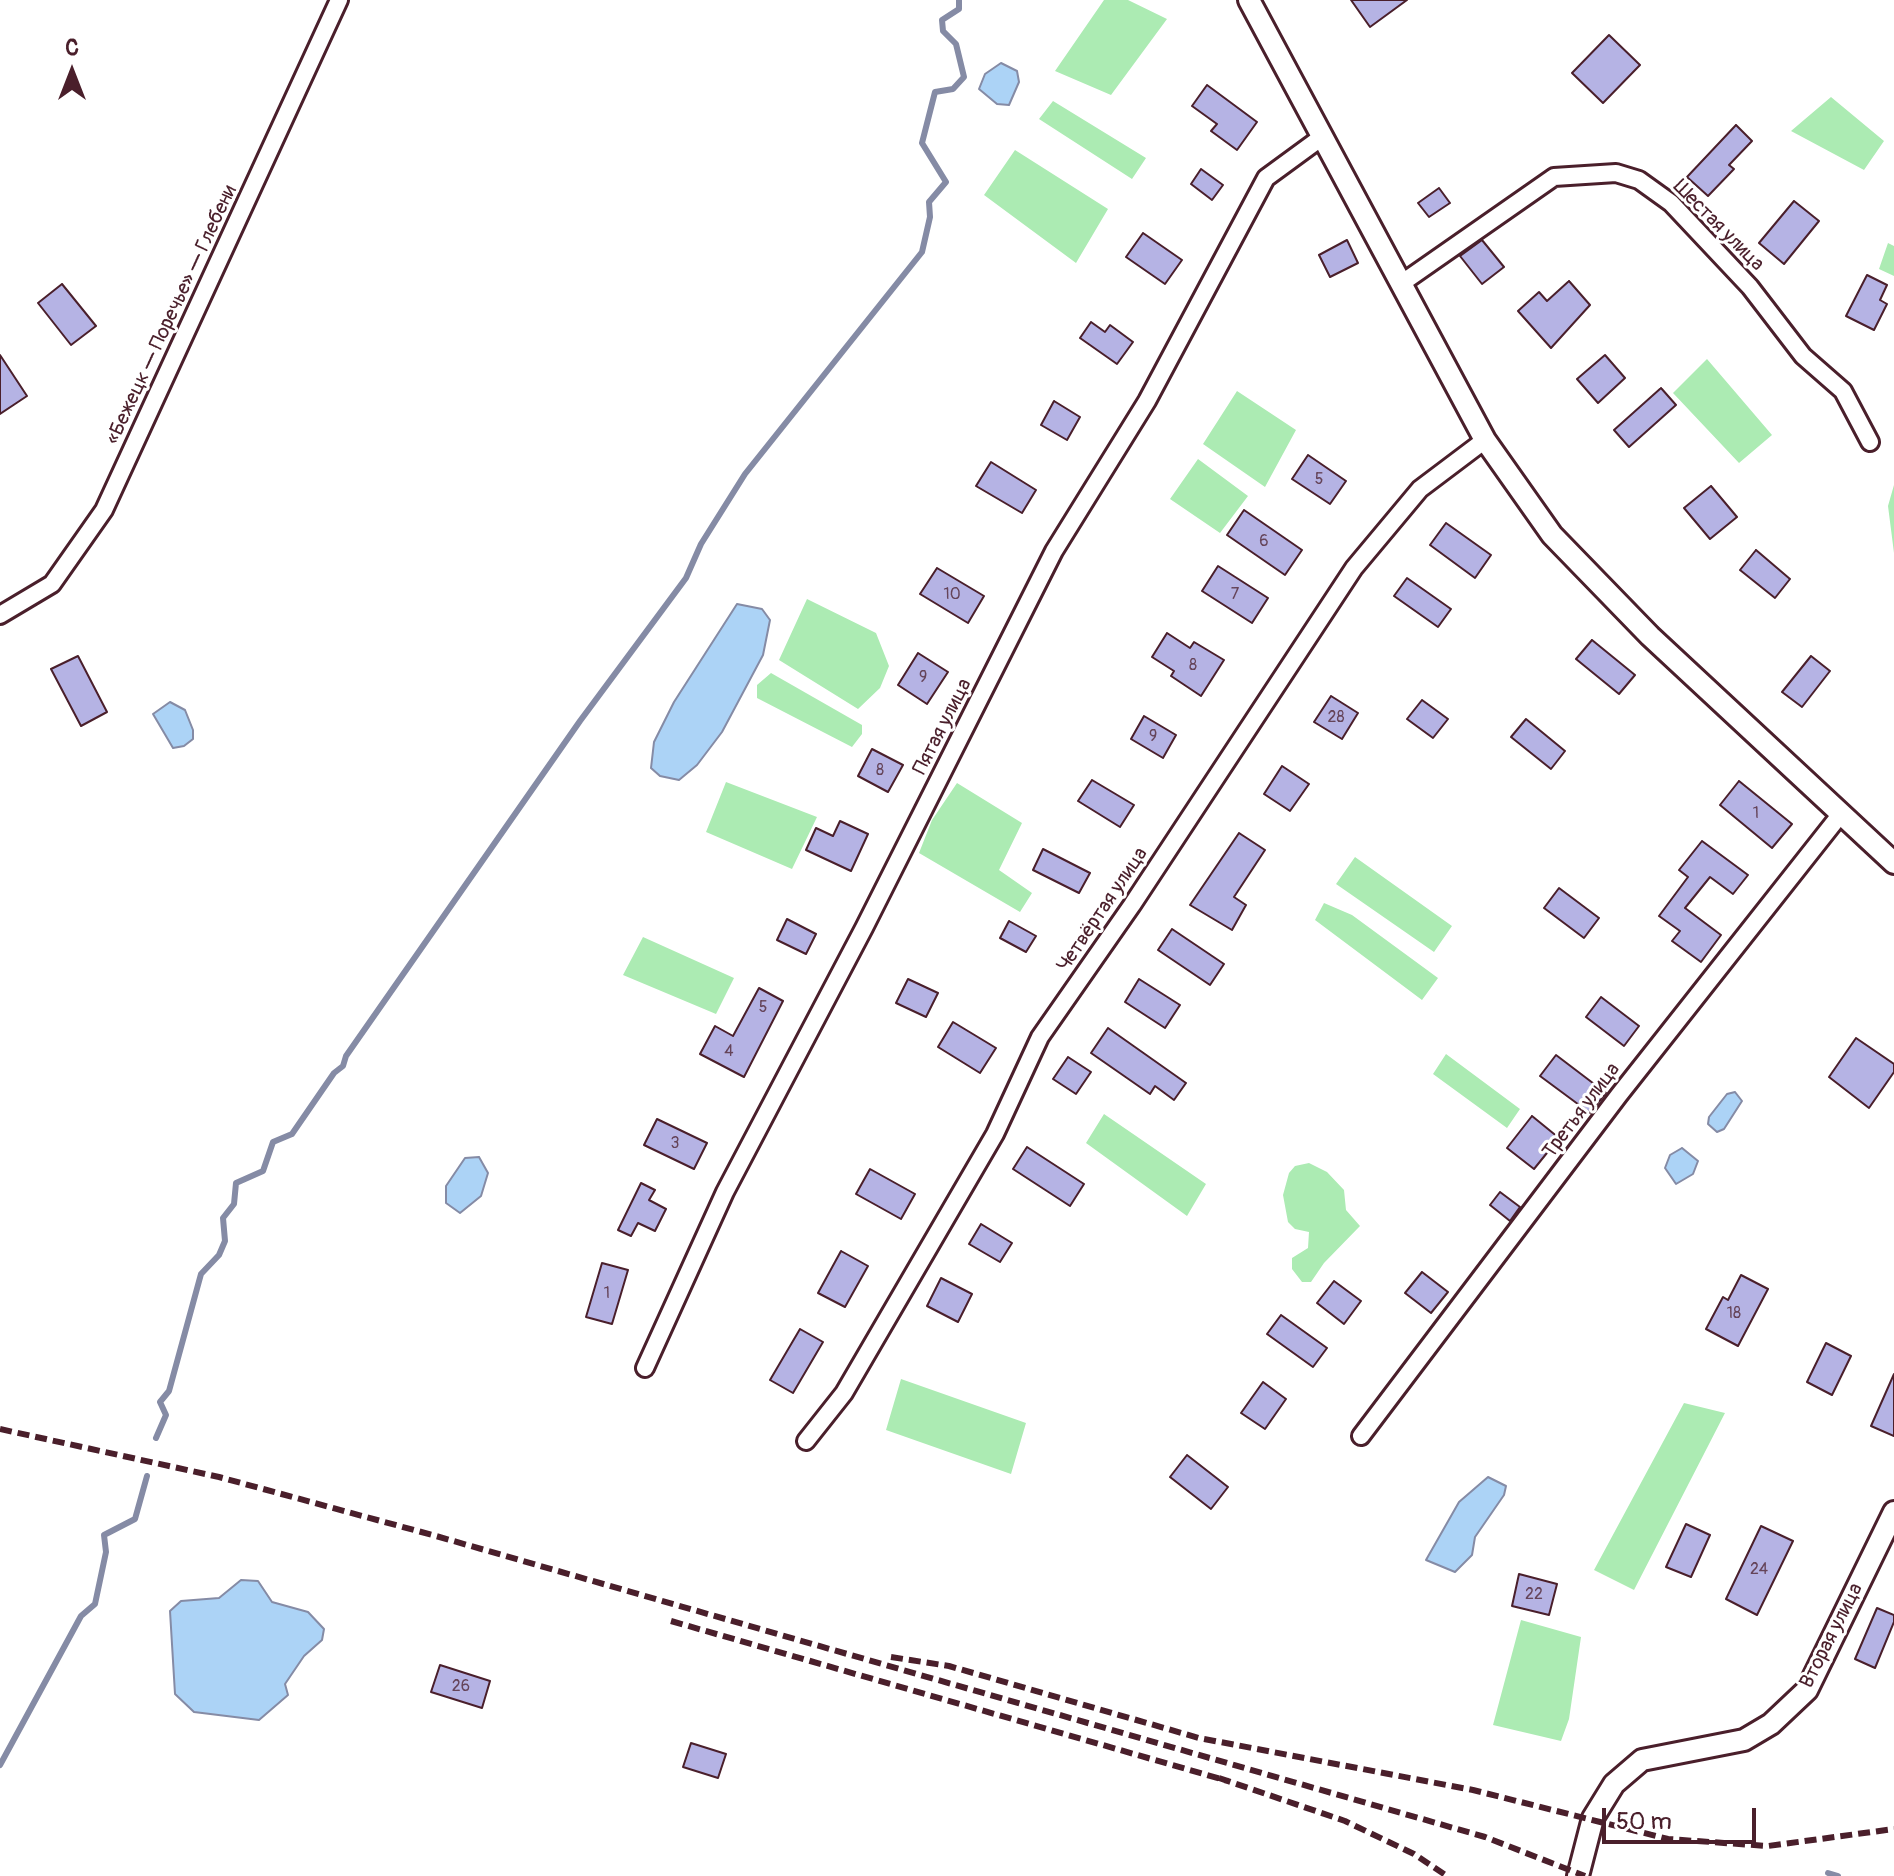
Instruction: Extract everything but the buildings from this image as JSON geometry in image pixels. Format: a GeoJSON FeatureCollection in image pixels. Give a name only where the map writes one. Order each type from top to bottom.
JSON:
{"type":"FeatureCollection","features":[{"type":"Feature","properties":{"kind":"street","name":"«Бежецк — Поречье» — Глебени"},"geometry":{"type":"LineString","coordinates":[[0,615],[52,584],[104,510],[339,0]]}},
{"type":"Feature","properties":{"kind":"street"},"geometry":{"type":"LineString","coordinates":[[1249,0],[1485,440],[1552,535],[1650,636],[1894,863]]}},
{"type":"Feature","properties":{"kind":"street","name":"Пятая улица"},"geometry":{"type":"LineString","coordinates":[[645,1368],[725,1192],[864,928],[1054,551],[1147,401],[1266,178],[1322,137]]}},
{"type":"Feature","properties":{"kind":"street","name":"Шестая улица"},"geometry":{"type":"LineString","coordinates":[[1402,283],[1554,177],[1616,173],[1639,180],[1671,203],[1750,287],[1803,356],[1843,391],[1870,442]]}},
{"type":"Feature","properties":{"kind":"street","name":"Четвёртая улица"},"geometry":{"type":"LineString","coordinates":[[806,1441],[844,1393],[995,1134],[1040,1037],[1132,905],[1354,568],[1420,489],[1485,440]]}},
{"type":"Feature","properties":{"kind":"street","name":"Третья улица"},"geometry":{"type":"LineString","coordinates":[[1361,1436],[1619,1095],[1840,815]]}},
{"type":"Feature","properties":{"kind":"street","name":"Вторая улица"},"geometry":{"type":"LineString","coordinates":[[1578,1875],[1593,1818],[1614,1784],[1642,1760],[1744,1740],[1771,1724],[1807,1690],[1894,1512]]}},
{"type":"Feature","properties":{"kind":"green space"},"geometry":{"type":"Polygon","coordinates":[[[1104,0],[1128,0],[1167,19],[1111,95],[1055,71],[1104,0]]]}},
{"type":"Feature","properties":{"kind":"green space"},"geometry":{"type":"Polygon","coordinates":[[[1831,97],[1884,141],[1864,170],[1791,131],[1831,97]]]}},
{"type":"Feature","properties":{"kind":"green space"},"geometry":{"type":"Polygon","coordinates":[[[1053,101],[1146,158],[1132,179],[1039,119],[1053,101]]]}},
{"type":"Feature","properties":{"kind":"green space"},"geometry":{"type":"Polygon","coordinates":[[[1015,150],[1108,209],[1076,263],[984,195],[1015,150]]]}},
{"type":"Feature","properties":{"kind":"green space"},"geometry":{"type":"Polygon","coordinates":[[[1888,243],[1894,246],[1894,276],[1879,269],[1888,243]]]}},
{"type":"Feature","properties":{"kind":"green space"},"geometry":{"type":"Polygon","coordinates":[[[1707,359],[1772,435],[1739,463],[1673,393],[1707,359]]]}},
{"type":"Feature","properties":{"kind":"green space"},"geometry":{"type":"Polygon","coordinates":[[[1237,391],[1296,430],[1265,487],[1203,444],[1237,391]]]}},
{"type":"Feature","properties":{"kind":"green space"},"geometry":{"type":"Polygon","coordinates":[[[1198,459],[1248,496],[1220,533],[1170,499],[1198,459]]]}},
{"type":"Feature","properties":{"kind":"green space"},"geometry":{"type":"Polygon","coordinates":[[[1894,485],[1894,553],[1888,506],[1894,485]]]}},
{"type":"Feature","properties":{"kind":"green space"},"geometry":{"type":"Polygon","coordinates":[[[807,599],[876,633],[889,666],[880,688],[858,709],[779,660],[807,599]]]}},
{"type":"Feature","properties":{"kind":"green space"},"geometry":{"type":"Polygon","coordinates":[[[771,673],[862,725],[862,734],[852,747],[757,698],[757,685],[771,673]]]}},
{"type":"Feature","properties":{"kind":"green space"},"geometry":{"type":"Polygon","coordinates":[[[726,782],[817,817],[792,869],[706,832],[726,782]]]}},
{"type":"Feature","properties":{"kind":"green space"},"geometry":{"type":"Polygon","coordinates":[[[957,783],[1022,823],[999,870],[1032,893],[1020,912],[919,853],[932,820],[957,783]]]}},
{"type":"Feature","properties":{"kind":"green space"},"geometry":{"type":"Polygon","coordinates":[[[1355,857],[1452,926],[1434,952],[1336,884],[1355,857]]]}},
{"type":"Feature","properties":{"kind":"green space"},"geometry":{"type":"Polygon","coordinates":[[[1324,903],[1352,915],[1438,978],[1422,1000],[1315,920],[1324,903]]]}},
{"type":"Feature","properties":{"kind":"green space"},"geometry":{"type":"Polygon","coordinates":[[[643,937],[734,978],[716,1014],[623,975],[643,937]]]}},
{"type":"Feature","properties":{"kind":"green space"},"geometry":{"type":"Polygon","coordinates":[[[1446,1054],[1520,1109],[1507,1128],[1433,1074],[1446,1054]]]}},
{"type":"Feature","properties":{"kind":"green space"},"geometry":{"type":"Polygon","coordinates":[[[1104,1114],[1206,1184],[1187,1216],[1086,1143],[1104,1114]]]}},
{"type":"Feature","properties":{"kind":"green space"},"geometry":{"type":"Polygon","coordinates":[[[1309,1163],[1327,1172],[1344,1190],[1346,1210],[1360,1226],[1324,1263],[1311,1282],[1302,1282],[1292,1269],[1292,1258],[1308,1248],[1309,1232],[1295,1229],[1288,1222],[1283,1195],[1289,1173],[1295,1166],[1309,1163]]]}},
{"type":"Feature","properties":{"kind":"green space"},"geometry":{"type":"Polygon","coordinates":[[[901,1379],[1026,1423],[1011,1474],[886,1430],[901,1379]]]}},
{"type":"Feature","properties":{"kind":"green space"},"geometry":{"type":"Polygon","coordinates":[[[1684,1403],[1725,1413],[1634,1590],[1594,1570],[1684,1403]]]}},
{"type":"Feature","properties":{"kind":"green space"},"geometry":{"type":"Polygon","coordinates":[[[1521,1620],[1581,1637],[1569,1719],[1561,1741],[1493,1725],[1521,1620]]]}},
{"type":"Feature","properties":{"kind":"water"},"geometry":{"type":"Polygon","coordinates":[[[1001,63],[1017,71],[1019,82],[1009,105],[997,104],[979,89],[985,74],[1001,63]]]}},
{"type":"Feature","properties":{"kind":"water"},"geometry":{"type":"Polygon","coordinates":[[[737,604],[762,609],[770,620],[763,655],[722,732],[697,765],[679,780],[660,776],[651,768],[654,742],[674,702],[737,604]]]}},
{"type":"Feature","properties":{"kind":"water"},"geometry":{"type":"Polygon","coordinates":[[[170,702],[185,710],[193,730],[193,739],[184,746],[173,748],[153,714],[170,702]]]}},
{"type":"Feature","properties":{"kind":"water"},"geometry":{"type":"Polygon","coordinates":[[[1735,1092],[1742,1101],[1724,1129],[1717,1132],[1708,1124],[1709,1117],[1727,1094],[1735,1092]]]}},
{"type":"Feature","properties":{"kind":"water"},"geometry":{"type":"Polygon","coordinates":[[[1682,1148],[1698,1161],[1693,1174],[1676,1184],[1665,1168],[1670,1155],[1682,1148]]]}},
{"type":"Feature","properties":{"kind":"water"},"geometry":{"type":"Polygon","coordinates":[[[479,1157],[488,1173],[481,1196],[460,1213],[446,1203],[446,1186],[465,1158],[479,1157]]]}},
{"type":"Feature","properties":{"kind":"water"},"geometry":{"type":"Polygon","coordinates":[[[1488,1477],[1506,1486],[1504,1495],[1475,1537],[1472,1555],[1455,1572],[1426,1560],[1459,1502],[1488,1477]]]}},
{"type":"Feature","properties":{"kind":"water"},"geometry":{"type":"Polygon","coordinates":[[[241,1580],[258,1581],[272,1602],[308,1612],[324,1629],[322,1640],[304,1656],[285,1684],[288,1695],[259,1720],[194,1712],[175,1694],[170,1611],[181,1601],[219,1598],[241,1580]]]}},
{"type":"Feature","properties":{"kind":"waterway"},"geometry":{"type":"LineString","coordinates":[[156,1438],[166,1415],[160,1402],[169,1391],[201,1274],[219,1255],[225,1241],[223,1218],[234,1204],[236,1183],[263,1171],[273,1142],[292,1134],[334,1073],[343,1066],[346,1056],[580,721],[686,578],[701,544],[745,474],[922,252],[930,217],[929,202],[946,182],[922,143],[935,92],[953,89],[964,77],[956,44],[943,31],[942,20],[959,9],[959,0]]}},
{"type":"Feature","properties":{"kind":"waterway"},"geometry":{"type":"LineString","coordinates":[[0,1765],[81,1616],[95,1604],[106,1552],[104,1535],[135,1519],[147,1476]]}},
{"type":"Feature","properties":{"kind":"waterway"},"geometry":{"type":"LineString","coordinates":[[1828,1873],[1838,1876]]}},
{"type":"Feature","properties":{"kind":"railway"},"geometry":{"type":"LineString","coordinates":[[0,1429],[219,1477],[436,1536],[1485,1837],[1585,1876]]}},
{"type":"Feature","properties":{"kind":"railway"},"geometry":{"type":"LineString","coordinates":[[671,1621],[1228,1781]]}},
{"type":"Feature","properties":{"kind":"railway"},"geometry":{"type":"LineString","coordinates":[[891,1657],[949,1666],[1199,1738],[1473,1790],[1668,1839],[1768,1846],[1894,1829]]}},
{"type":"Feature","properties":{"kind":"railway"},"geometry":{"type":"LineString","coordinates":[[1219,1778],[1345,1821],[1414,1854],[1447,1876]]}}]}
